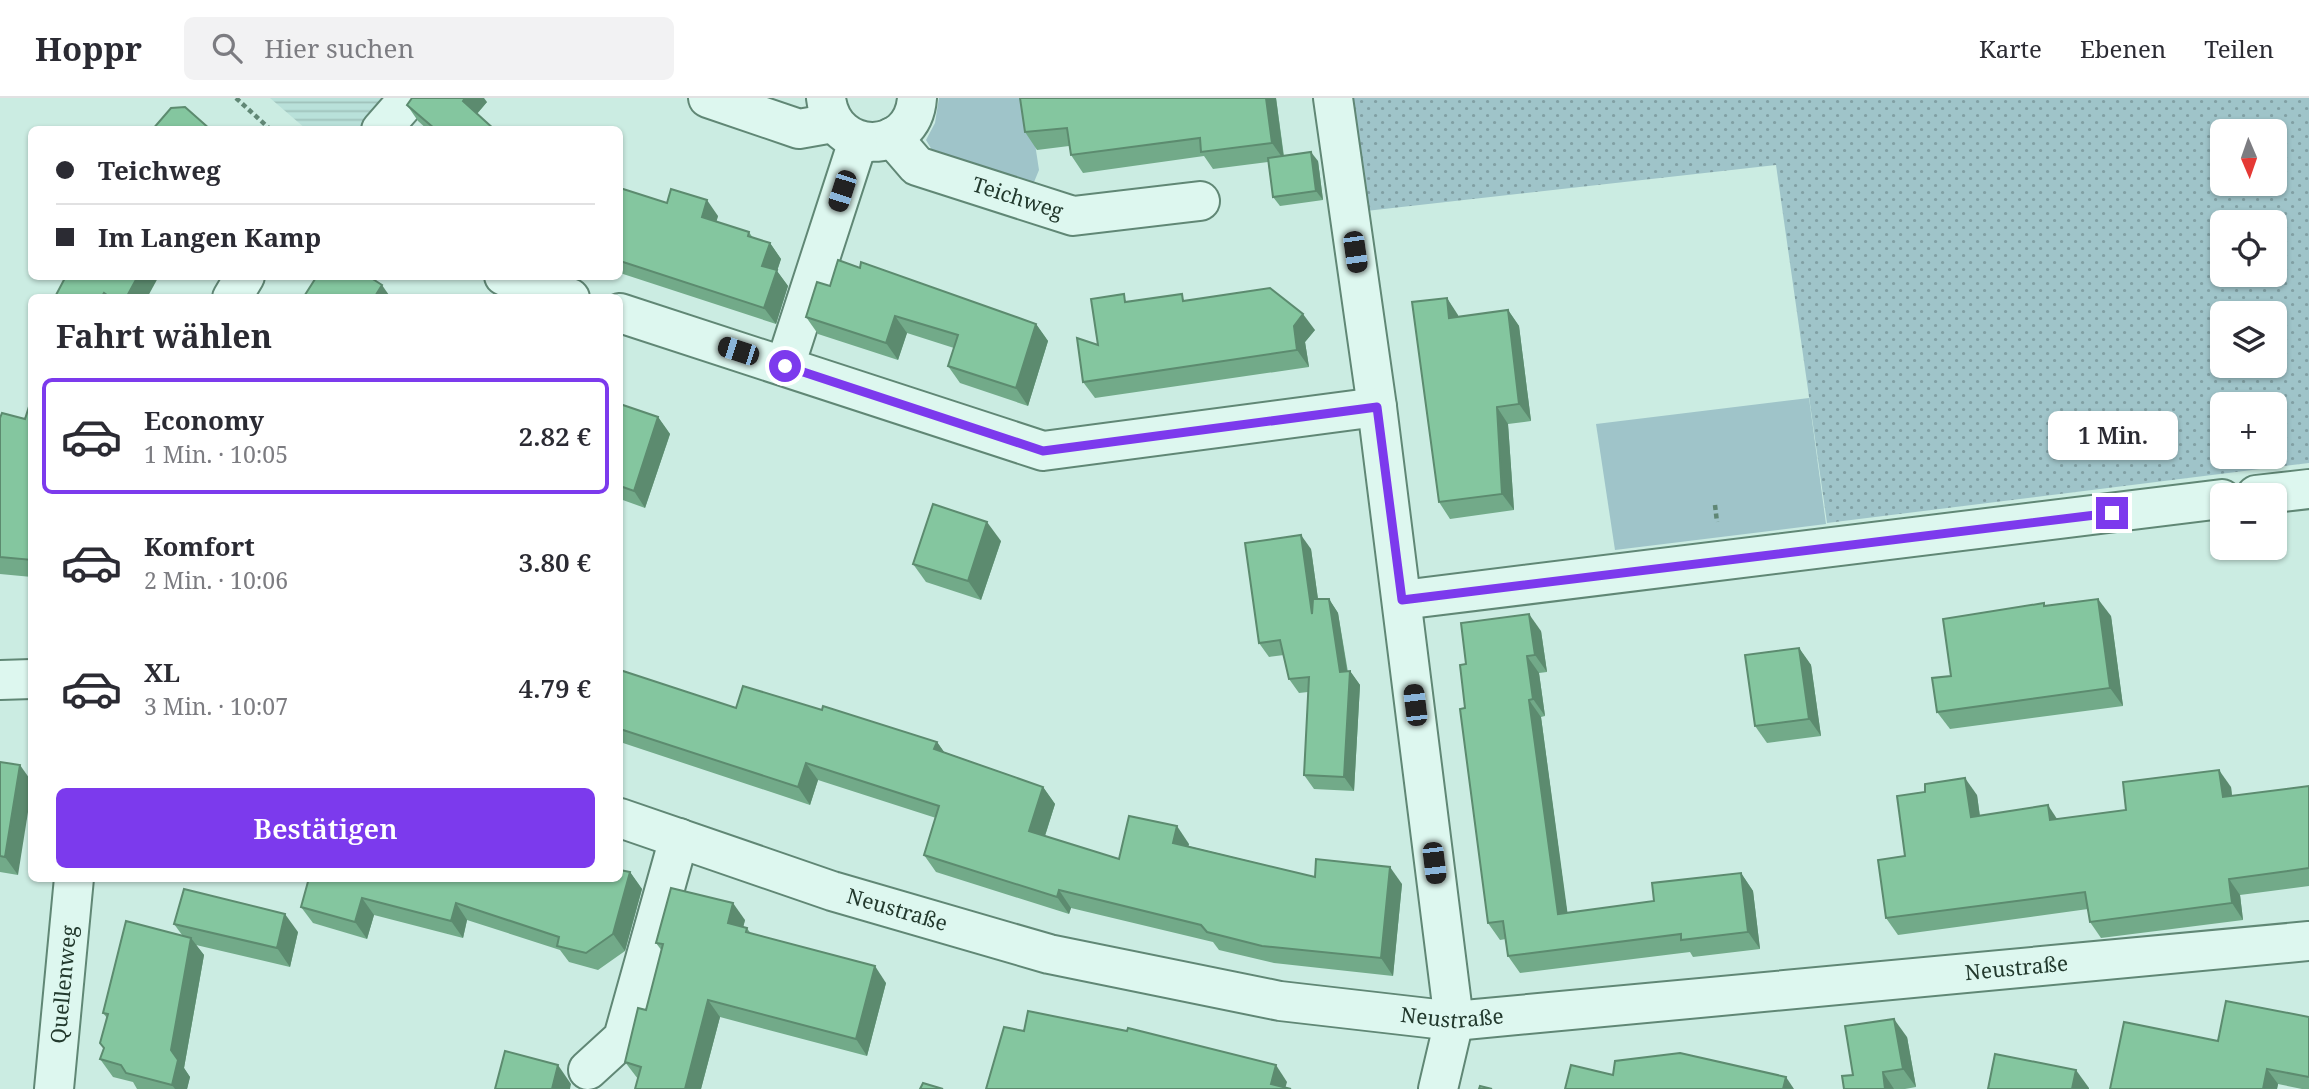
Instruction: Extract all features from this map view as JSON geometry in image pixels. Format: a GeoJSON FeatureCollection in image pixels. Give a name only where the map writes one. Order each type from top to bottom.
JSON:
{"type":"FeatureCollection","features":[{"type":"Feature","properties":{"kind":"street"},"geometry":{"type":"LineString","coordinates":[[384,126],[409,98]]}},
{"type":"Feature","properties":{"kind":"street"},"geometry":{"type":"LineString","coordinates":[[708,98],[799,129],[911,119],[917,98]]}},
{"type":"Feature","properties":{"kind":"street"},"geometry":{"type":"LineString","coordinates":[[1333,98],[1377,407],[1454,1021],[1438,1089]]}},
{"type":"Feature","properties":{"kind":"street"},"geometry":{"type":"LineString","coordinates":[[785,366],[852,125]]}},
{"type":"Feature","properties":{"kind":"street","name":"Teichweg"},"geometry":{"type":"LineString","coordinates":[[852,125],[917,166],[1073,216],[1199,201]]}},
{"type":"Feature","properties":{"kind":"street"},"geometry":{"type":"LineString","coordinates":[[516,280],[558,294]]}},
{"type":"Feature","properties":{"kind":"street"},"geometry":{"type":"LineString","coordinates":[[623,314],[1043,451],[1377,407]]}},
{"type":"Feature","properties":{"kind":"street"},"geometry":{"type":"LineString","coordinates":[[2287,491],[2309,489]]}},
{"type":"Feature","properties":{"kind":"street"},"geometry":{"type":"LineString","coordinates":[[1402,600],[2210,500]]}},
{"type":"Feature","properties":{"kind":"street"},"geometry":{"type":"LineString","coordinates":[[0,680],[28,679]]}},
{"type":"Feature","properties":{"kind":"street","name":"Neustraße"},"geometry":{"type":"LineString","coordinates":[[623,819],[832,891],[1049,954],[1280,1001],[1454,1021],[2309,941]]}},
{"type":"Feature","properties":{"kind":"street"},"geometry":{"type":"LineString","coordinates":[[588,1070],[623,1038],[679,838]]}},
{"type":"Feature","properties":{"kind":"street","name":"Quellenweg"},"geometry":{"type":"LineString","coordinates":[[54,1089],[74,882]]}},
{"type":"Feature","properties":{"kind":"path"},"geometry":{"type":"LineString","coordinates":[[236,98],[267,126]]}},
{"type":"Feature","properties":{"kind":"shaded area"},"geometry":{"type":"Polygon","coordinates":[[[270,98],[390,98],[366,126],[303,126],[270,98]]]}},
{"type":"Feature","properties":{"kind":"shaded area"},"geometry":{"type":"Polygon","coordinates":[[[939,98],[1028,98],[1039,170],[1032,187],[935,155],[926,140],[935,123],[939,98]]]}},
{"type":"Feature","properties":{"kind":"shaded area"},"geometry":{"type":"Polygon","coordinates":[[[1350,98],[2309,98],[2309,463],[2287,466],[2287,392],[2210,392],[2210,469],[2261,469],[1827,523],[1776,165],[1366,211],[1350,98]]]}},
{"type":"Feature","properties":{"kind":"shaded area"},"geometry":{"type":"Polygon","coordinates":[[[1809,398],[1826,524],[1615,550],[1596,424],[1809,398]]]}},
{"type":"Feature","properties":{"kind":"building"},"geometry":{"type":"Polygon","coordinates":[[[412,98],[465,98],[463,101],[491,126],[432,126],[407,105],[412,98]]]}},
{"type":"Feature","properties":{"kind":"building"},"geometry":{"type":"Polygon","coordinates":[[[1020,98],[1266,98],[1272,143],[1201,152],[1200,138],[1071,155],[1067,128],[1025,132],[1020,98]]]}},
{"type":"Feature","properties":{"kind":"building"},"geometry":{"type":"Polygon","coordinates":[[[185,107],[206,126],[155,126],[171,108],[185,107]]]}},
{"type":"Feature","properties":{"kind":"building"},"geometry":{"type":"Polygon","coordinates":[[[1311,152],[1316,191],[1273,197],[1268,158],[1311,152]]]}},
{"type":"Feature","properties":{"kind":"building"},"geometry":{"type":"Polygon","coordinates":[[[623,189],[667,203],[671,189],[707,200],[702,217],[749,232],[748,236],[770,243],[762,266],[777,270],[764,308],[623,262],[623,189]]]}},
{"type":"Feature","properties":{"kind":"building"},"geometry":{"type":"Polygon","coordinates":[[[838,260],[860,268],[861,262],[1036,324],[1016,388],[948,366],[958,335],[895,316],[886,343],[806,317],[817,282],[830,286],[838,260]]]}},
{"type":"Feature","properties":{"kind":"building"},"geometry":{"type":"Polygon","coordinates":[[[64,280],[136,280],[128,294],[57,294],[64,280]]]}},
{"type":"Feature","properties":{"kind":"building"},"geometry":{"type":"Polygon","coordinates":[[[314,280],[374,280],[382,285],[376,294],[306,294],[314,280]]]}},
{"type":"Feature","properties":{"kind":"building"},"geometry":{"type":"Polygon","coordinates":[[[1270,288],[1303,314],[1294,326],[1297,350],[1083,382],[1077,338],[1098,345],[1091,299],[1124,294],[1125,302],[1182,294],[1183,301],[1270,288]]]}},
{"type":"Feature","properties":{"kind":"building"},"geometry":{"type":"Polygon","coordinates":[[[1447,298],[1449,318],[1508,310],[1519,404],[1497,407],[1502,494],[1439,502],[1412,302],[1447,298]]]}},
{"type":"Feature","properties":{"kind":"building"},"geometry":{"type":"Polygon","coordinates":[[[623,405],[658,417],[634,491],[623,487],[623,405]]]}},
{"type":"Feature","properties":{"kind":"building"},"geometry":{"type":"Polygon","coordinates":[[[28,410],[28,560],[0,557],[0,418],[2,413],[25,419],[28,410]]]}},
{"type":"Feature","properties":{"kind":"building"},"geometry":{"type":"Polygon","coordinates":[[[933,504],[987,522],[968,581],[913,564],[933,504]]]}},
{"type":"Feature","properties":{"kind":"building"},"geometry":{"type":"Polygon","coordinates":[[[1301,535],[1312,614],[1313,599],[1329,599],[1340,672],[1350,671],[1344,777],[1304,775],[1309,677],[1289,679],[1280,640],[1259,643],[1245,543],[1301,535]]]}},
{"type":"Feature","properties":{"kind":"building"},"geometry":{"type":"Polygon","coordinates":[[[2098,599],[2110,688],[1937,712],[1932,678],[1951,676],[1943,619],[2044,603],[2044,606],[2098,599]]]}},
{"type":"Feature","properties":{"kind":"building"},"geometry":{"type":"Polygon","coordinates":[[[1529,614],[1535,655],[1527,656],[1533,699],[1529,700],[1558,914],[1654,901],[1652,883],[1741,873],[1748,932],[1681,940],[1681,934],[1508,956],[1503,921],[1488,923],[1460,709],[1465,708],[1460,665],[1466,664],[1461,623],[1529,614]]]}},
{"type":"Feature","properties":{"kind":"building"},"geometry":{"type":"Polygon","coordinates":[[[1799,648],[1809,719],[1755,726],[1745,655],[1799,648]]]}},
{"type":"Feature","properties":{"kind":"building"},"geometry":{"type":"Polygon","coordinates":[[[623,671],[736,708],[743,686],[822,710],[823,706],[937,742],[934,749],[1043,787],[1029,831],[1119,859],[1129,816],[1177,826],[1173,843],[1315,877],[1316,859],[1390,867],[1381,958],[1262,946],[1207,932],[1201,925],[1059,890],[1057,897],[924,855],[939,806],[806,763],[798,787],[623,730],[623,671]]]}},
{"type":"Feature","properties":{"kind":"building"},"geometry":{"type":"Polygon","coordinates":[[[0,762],[20,765],[5,857],[0,856],[0,762]]]}},
{"type":"Feature","properties":{"kind":"building"},"geometry":{"type":"Polygon","coordinates":[[[2219,770],[2223,797],[2309,786],[2309,868],[2229,879],[2232,903],[2090,922],[2085,892],[1886,918],[1878,860],[1905,856],[1897,796],[1925,792],[1925,784],[1965,778],[1971,817],[2048,805],[2050,820],[2126,810],[2123,782],[2219,770]]]}},
{"type":"Feature","properties":{"kind":"building"},"geometry":{"type":"Polygon","coordinates":[[[623,871],[630,872],[613,934],[586,953],[557,946],[559,937],[456,903],[451,921],[362,898],[355,922],[301,907],[308,882],[623,882],[623,871]]]}},
{"type":"Feature","properties":{"kind":"building"},"geometry":{"type":"Polygon","coordinates":[[[671,888],[733,903],[728,923],[747,928],[746,932],[875,966],[856,1039],[708,1000],[685,1089],[635,1089],[641,1067],[625,1062],[638,1008],[646,1010],[663,944],[656,943],[671,888]]]}},
{"type":"Feature","properties":{"kind":"building"},"geometry":{"type":"Polygon","coordinates":[[[184,889],[285,914],[277,948],[174,924],[184,889]]]}},
{"type":"Feature","properties":{"kind":"building"},"geometry":{"type":"Polygon","coordinates":[[[126,921],[191,938],[171,1050],[178,1060],[172,1085],[126,1073],[121,1065],[100,1059],[104,1048],[100,1043],[108,1014],[103,1013],[126,921]]]}},
{"type":"Feature","properties":{"kind":"building"},"geometry":{"type":"Polygon","coordinates":[[[2226,1001],[2309,1017],[2309,1077],[2267,1069],[2263,1089],[2110,1089],[2124,1022],[2218,1041],[2226,1001]]]}},
{"type":"Feature","properties":{"kind":"building"},"geometry":{"type":"Polygon","coordinates":[[[1028,1011],[1127,1031],[1128,1028],[1276,1065],[1271,1084],[1291,1089],[986,1089],[1004,1027],[1024,1031],[1028,1011]]]}},
{"type":"Feature","properties":{"kind":"building"},"geometry":{"type":"Polygon","coordinates":[[[1894,1019],[1903,1069],[1883,1072],[1885,1089],[1844,1089],[1842,1076],[1853,1075],[1845,1026],[1894,1019]]]}},
{"type":"Feature","properties":{"kind":"building"},"geometry":{"type":"Polygon","coordinates":[[[505,1051],[558,1065],[552,1089],[495,1089],[505,1051]]]}},
{"type":"Feature","properties":{"kind":"building"},"geometry":{"type":"Polygon","coordinates":[[[1680,1053],[1786,1077],[1783,1089],[1565,1089],[1571,1065],[1613,1075],[1615,1061],[1680,1053]]]}},
{"type":"Feature","properties":{"kind":"building"},"geometry":{"type":"Polygon","coordinates":[[[1995,1054],[2076,1070],[2072,1089],[1988,1089],[1995,1054]]]}},
{"type":"Feature","properties":{"kind":"building"},"geometry":{"type":"Polygon","coordinates":[[[923,1083],[943,1089],[920,1089],[923,1083]]]}},
{"type":"Feature","properties":{"kind":"route"},"geometry":{"type":"LineString","coordinates":[[785,366],[1043,451],[1377,407],[1402,600],[2112,513]]}}]}
